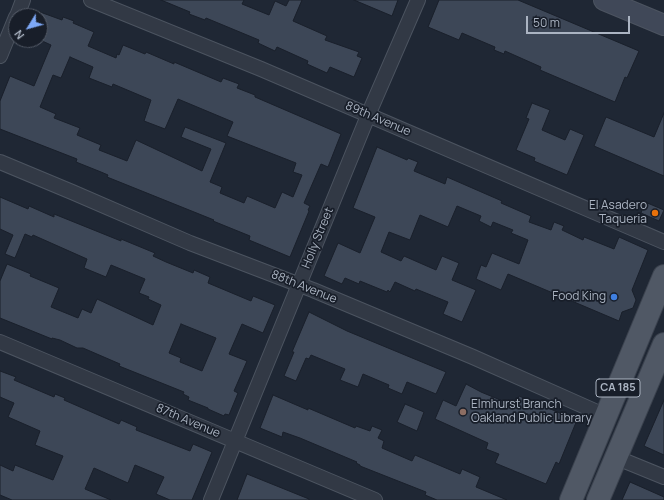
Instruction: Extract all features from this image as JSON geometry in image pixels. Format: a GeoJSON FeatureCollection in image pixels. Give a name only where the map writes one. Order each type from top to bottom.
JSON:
{"type":"FeatureCollection","features":[{"type":"Feature","properties":{"kind":"main road","name":"CA 185"},"geometry":{"type":"LineString","coordinates":[[571,500],[664,276]]}},
{"type":"Feature","properties":{"kind":"main road","name":"CA 185"},"geometry":{"type":"LineString","coordinates":[[598,500],[664,344]]}},
{"type":"Feature","properties":{"kind":"street","name":"89th Avenue"},"geometry":{"type":"LineString","coordinates":[[91,0],[146,21],[368,114],[664,242]]}},
{"type":"Feature","properties":{"kind":"street","name":"Holly Street"},"geometry":{"type":"LineString","coordinates":[[211,500],[234,440],[368,114],[418,0]]}},
{"type":"Feature","properties":{"kind":"street"},"geometry":{"type":"LineString","coordinates":[[604,0],[664,25]]}},
{"type":"Feature","properties":{"kind":"street"},"geometry":{"type":"LineString","coordinates":[[0,56],[8,36]]}},
{"type":"Feature","properties":{"kind":"street","name":"88th Avenue"},"geometry":{"type":"LineString","coordinates":[[0,162],[190,243],[299,284],[472,357],[606,416]]}},
{"type":"Feature","properties":{"kind":"street","name":"87th Avenue"},"geometry":{"type":"LineString","coordinates":[[0,342],[375,500]]}},
{"type":"Feature","properties":{"kind":"street"},"geometry":{"type":"LineString","coordinates":[[616,458],[664,477]]}},
{"type":"Feature","properties":{"kind":"building"},"geometry":{"type":"Polygon","coordinates":[[[161,0],[244,0],[242,4],[269,15],[275,1],[286,6],[289,0],[302,0],[293,21],[327,36],[325,40],[359,52],[357,56],[362,58],[354,77],[330,67],[327,73],[307,64],[308,61],[277,47],[275,51],[258,43],[259,40],[206,18],[205,20],[189,14],[190,12],[161,0]]]}},
{"type":"Feature","properties":{"kind":"building"},"geometry":{"type":"Polygon","coordinates":[[[354,0],[398,0],[392,16],[354,0]]]}},
{"type":"Feature","properties":{"kind":"building"},"geometry":{"type":"Polygon","coordinates":[[[439,0],[518,0],[639,51],[627,78],[625,77],[615,102],[540,70],[541,67],[505,51],[504,54],[494,50],[495,47],[462,33],[459,40],[428,27],[439,0]]]}},
{"type":"Feature","properties":{"kind":"building"},"geometry":{"type":"Polygon","coordinates":[[[48,15],[62,20],[63,17],[94,32],[88,46],[116,58],[117,54],[119,55],[123,45],[145,54],[146,52],[174,64],[174,62],[221,82],[223,78],[239,84],[237,88],[255,95],[255,97],[341,134],[328,167],[321,164],[304,203],[310,206],[309,211],[290,257],[249,240],[250,236],[213,221],[214,220],[107,177],[108,175],[76,162],[77,159],[0,129],[0,101],[10,76],[34,86],[51,45],[48,44],[48,15]],[[70,57],[61,78],[53,75],[40,107],[56,114],[54,118],[80,128],[77,135],[101,145],[99,150],[127,161],[136,140],[202,171],[211,149],[181,137],[185,127],[226,143],[210,182],[222,187],[220,193],[244,203],[247,196],[275,208],[282,192],[293,197],[302,175],[293,172],[296,163],[227,136],[233,122],[178,99],[165,129],[144,121],[151,100],[113,84],[112,87],[89,78],[93,67],[70,57]]]}},
{"type":"Feature","properties":{"kind":"building"},"geometry":{"type":"Polygon","coordinates":[[[532,103],[550,110],[542,130],[565,140],[570,129],[584,135],[567,175],[534,161],[535,158],[516,150],[529,119],[526,118],[532,103]]]}},
{"type":"Feature","properties":{"kind":"building"},"geometry":{"type":"Polygon","coordinates":[[[664,113],[664,176],[594,146],[606,117],[654,137],[664,113]]]}},
{"type":"Feature","properties":{"kind":"building"},"geometry":{"type":"Polygon","coordinates":[[[377,147],[407,160],[408,158],[418,162],[414,171],[445,184],[447,177],[502,201],[501,203],[531,216],[529,222],[551,230],[554,222],[564,226],[562,230],[583,240],[584,237],[614,249],[619,237],[648,250],[632,290],[636,300],[633,308],[622,312],[619,321],[508,274],[501,290],[476,279],[481,265],[486,267],[492,253],[519,264],[528,240],[511,233],[513,230],[493,222],[491,227],[479,221],[481,216],[457,206],[448,227],[420,215],[410,240],[389,232],[381,252],[401,261],[404,256],[436,270],[442,256],[459,263],[452,280],[476,290],[462,322],[443,314],[448,302],[416,289],[415,291],[395,282],[390,292],[388,290],[387,292],[360,281],[359,284],[345,278],[342,284],[324,276],[338,243],[360,253],[375,217],[353,208],[377,147]]]}},
{"type":"Feature","properties":{"kind":"building"},"geometry":{"type":"Polygon","coordinates":[[[0,197],[28,209],[29,206],[54,217],[54,214],[121,241],[121,239],[155,253],[153,256],[166,262],[193,273],[194,270],[210,277],[208,283],[251,301],[253,296],[275,305],[263,333],[242,324],[229,354],[247,361],[234,391],[238,393],[229,415],[225,414],[224,416],[188,400],[189,397],[183,394],[184,392],[119,366],[120,364],[83,348],[77,348],[60,340],[52,339],[0,318],[0,281],[7,264],[31,274],[30,276],[59,288],[51,307],[78,318],[82,309],[91,313],[97,299],[153,325],[161,305],[148,299],[149,297],[139,293],[145,279],[111,265],[106,277],[84,268],[87,259],[33,235],[32,237],[25,234],[15,258],[5,254],[13,235],[0,229],[0,197]],[[181,324],[169,353],[181,358],[180,362],[202,371],[216,338],[181,324]]]}},
{"type":"Feature","properties":{"kind":"building"},"geometry":{"type":"Polygon","coordinates":[[[645,202],[664,210],[659,221],[641,213],[645,202]]]}},
{"type":"Feature","properties":{"kind":"building"},"geometry":{"type":"Polygon","coordinates":[[[309,312],[347,331],[446,372],[436,394],[407,382],[402,394],[388,388],[389,385],[363,374],[358,387],[340,380],[345,369],[311,355],[309,359],[306,358],[296,381],[284,376],[294,352],[292,352],[309,312]]]}},
{"type":"Feature","properties":{"kind":"building"},"geometry":{"type":"Polygon","coordinates":[[[0,371],[16,377],[14,380],[54,397],[55,394],[65,398],[64,400],[119,424],[121,420],[137,427],[136,430],[190,451],[193,444],[212,452],[192,500],[170,500],[156,494],[164,477],[135,465],[128,483],[94,468],[85,489],[111,500],[12,500],[0,495],[0,465],[13,471],[15,465],[53,480],[63,456],[35,445],[40,431],[8,417],[14,403],[0,397],[0,371]]]}},
{"type":"Feature","properties":{"kind":"building"},"geometry":{"type":"Polygon","coordinates":[[[466,384],[515,406],[519,396],[577,420],[559,464],[556,462],[546,484],[495,463],[499,454],[486,449],[488,443],[435,419],[443,400],[456,406],[466,384]]]}},
{"type":"Feature","properties":{"kind":"building"},"geometry":{"type":"Polygon","coordinates":[[[273,395],[355,428],[356,426],[370,431],[372,426],[382,430],[378,438],[384,441],[382,448],[412,461],[415,455],[460,474],[462,469],[480,477],[476,487],[507,500],[437,500],[425,495],[426,492],[360,466],[356,463],[357,462],[300,438],[283,432],[282,437],[260,428],[273,395]]]}},
{"type":"Feature","properties":{"kind":"building"},"geometry":{"type":"Polygon","coordinates":[[[664,400],[664,455],[644,446],[664,400]]]}},
{"type":"Feature","properties":{"kind":"building"},"geometry":{"type":"Polygon","coordinates":[[[405,404],[424,412],[417,431],[397,422],[405,404]]]}},
{"type":"Feature","properties":{"kind":"building"},"geometry":{"type":"Polygon","coordinates":[[[247,474],[309,499],[309,500],[237,500],[247,474]]]}},
{"type":"Feature","properties":{"kind":"building"},"geometry":{"type":"Polygon","coordinates":[[[630,482],[664,497],[664,500],[622,500],[630,482]]]}},
{"type":"Feature","properties":{"kind":"place","name":"El Asadero Taqueria"},"geometry":{"type":"Point","coordinates":[655,213]}},
{"type":"Feature","properties":{"kind":"place","name":"Food King"},"geometry":{"type":"Point","coordinates":[614,297]}},
{"type":"Feature","properties":{"kind":"place","name":"Elmhurst Branch Oakland Public Library"},"geometry":{"type":"Point","coordinates":[463,412]}}]}
